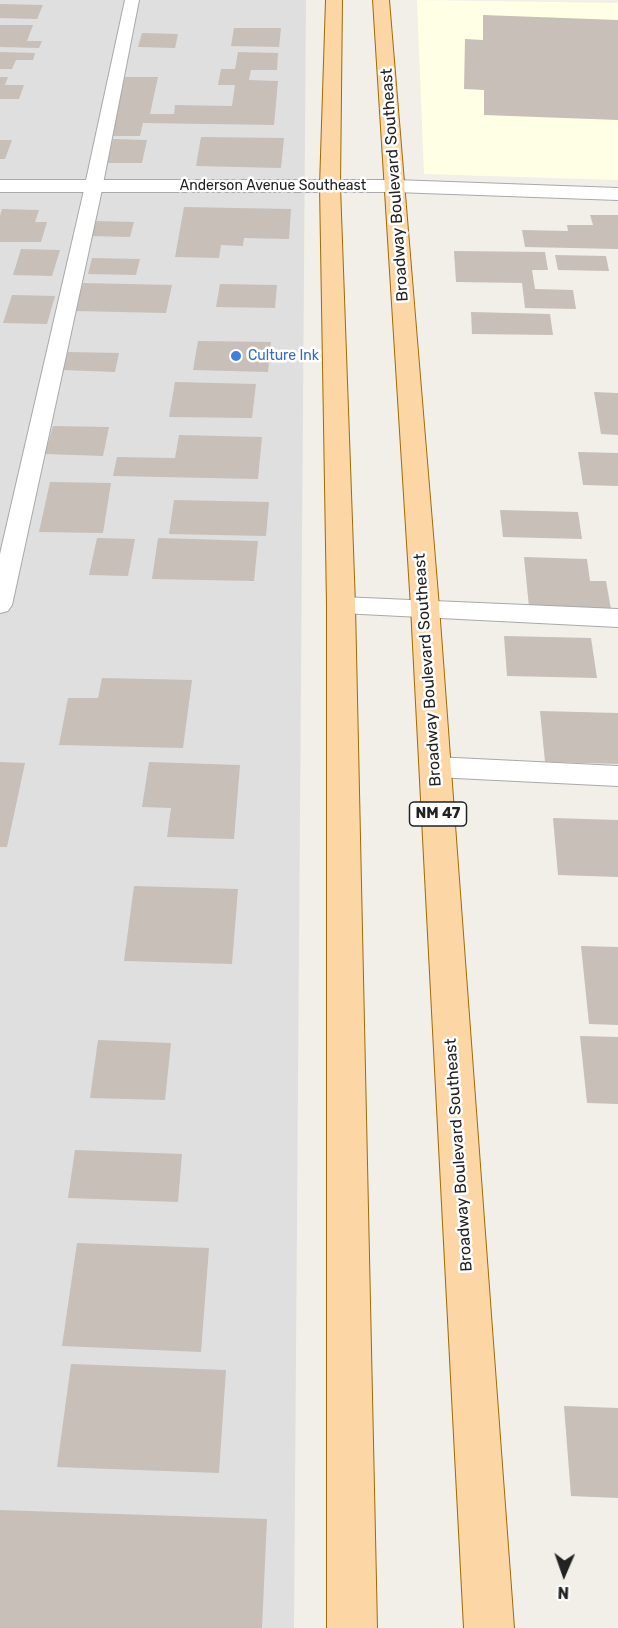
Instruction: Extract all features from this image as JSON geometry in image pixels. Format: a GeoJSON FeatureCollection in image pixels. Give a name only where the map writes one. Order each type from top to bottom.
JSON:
{"type":"FeatureCollection","features":[{"type":"Feature","properties":{"kind":"main road"},"geometry":{"type":"LineString","coordinates":[[334,0],[330,186],[341,605],[352,1628]]}},
{"type":"Feature","properties":{"kind":"main road","name":"Broadway Boulevard Southeast"},"geometry":{"type":"LineString","coordinates":[[381,0],[425,607],[489,1628]]}},
{"type":"Feature","properties":{"kind":"street","name":"Anderson Avenue Southeast"},"geometry":{"type":"LineString","coordinates":[[0,186],[395,186],[618,194]]}},
{"type":"Feature","properties":{"kind":"lane"},"geometry":{"type":"LineString","coordinates":[[0,605],[94,186],[132,0]]}},
{"type":"Feature","properties":{"kind":"lane"},"geometry":{"type":"LineString","coordinates":[[341,605],[425,607],[618,618]]}},
{"type":"Feature","properties":{"kind":"lane"},"geometry":{"type":"LineString","coordinates":[[435,767],[618,776]]}},
{"type":"Feature","properties":{"kind":"shaded area"},"geometry":{"type":"Polygon","coordinates":[[[0,0],[306,0],[294,1628],[0,1628],[0,0]]]}},
{"type":"Feature","properties":{"kind":"shaded area"},"geometry":{"type":"Polygon","coordinates":[[[417,0],[618,3],[618,180],[424,174],[417,0]]]}},
{"type":"Feature","properties":{"kind":"building"},"geometry":{"type":"Polygon","coordinates":[[[0,4],[43,5],[37,19],[0,18],[0,4]]]}},
{"type":"Feature","properties":{"kind":"building"},"geometry":{"type":"Polygon","coordinates":[[[483,15],[618,20],[618,120],[484,115],[484,90],[464,89],[465,39],[483,40],[483,15]]]}},
{"type":"Feature","properties":{"kind":"building"},"geometry":{"type":"Polygon","coordinates":[[[0,25],[33,25],[27,41],[42,41],[39,48],[0,47],[0,25]]]}},
{"type":"Feature","properties":{"kind":"building"},"geometry":{"type":"Polygon","coordinates":[[[234,28],[281,28],[279,47],[231,46],[234,28]]]}},
{"type":"Feature","properties":{"kind":"building"},"geometry":{"type":"Polygon","coordinates":[[[142,33],[178,34],[175,48],[138,47],[142,33]]]}},
{"type":"Feature","properties":{"kind":"building"},"geometry":{"type":"Polygon","coordinates":[[[0,52],[35,53],[33,60],[16,60],[12,69],[0,69],[0,52]]]}},
{"type":"Feature","properties":{"kind":"building"},"geometry":{"type":"Polygon","coordinates":[[[238,52],[278,53],[277,70],[251,70],[249,80],[278,81],[274,125],[143,123],[140,136],[110,136],[125,77],[158,77],[150,114],[174,114],[175,105],[232,106],[235,85],[218,85],[221,69],[235,69],[238,52]]]}},
{"type":"Feature","properties":{"kind":"building"},"geometry":{"type":"Polygon","coordinates":[[[0,77],[8,77],[5,85],[24,85],[19,99],[0,99],[0,77]]]}},
{"type":"Feature","properties":{"kind":"building"},"geometry":{"type":"Polygon","coordinates":[[[201,137],[284,138],[281,168],[196,166],[201,137]]]}},
{"type":"Feature","properties":{"kind":"building"},"geometry":{"type":"Polygon","coordinates":[[[113,139],[147,140],[142,163],[107,163],[113,139]]]}},
{"type":"Feature","properties":{"kind":"building"},"geometry":{"type":"Polygon","coordinates":[[[0,140],[12,140],[5,159],[0,159],[0,140]]]}},
{"type":"Feature","properties":{"kind":"building"},"geometry":{"type":"Polygon","coordinates":[[[184,207],[291,209],[289,239],[244,238],[243,246],[221,245],[219,258],[175,257],[184,207]]]}},
{"type":"Feature","properties":{"kind":"building"},"geometry":{"type":"Polygon","coordinates":[[[2,209],[39,210],[35,222],[47,222],[41,242],[0,242],[2,209]]]}},
{"type":"Feature","properties":{"kind":"building"},"geometry":{"type":"Polygon","coordinates":[[[590,215],[618,215],[618,249],[525,247],[522,230],[568,231],[567,225],[593,225],[590,215]]]}},
{"type":"Feature","properties":{"kind":"building"},"geometry":{"type":"Polygon","coordinates":[[[94,221],[134,222],[130,237],[89,236],[94,221]]]}},
{"type":"Feature","properties":{"kind":"building"},"geometry":{"type":"Polygon","coordinates":[[[21,249],[60,250],[52,276],[13,275],[21,249]]]}},
{"type":"Feature","properties":{"kind":"building"},"geometry":{"type":"Polygon","coordinates":[[[454,251],[545,252],[548,270],[532,270],[535,289],[573,290],[576,309],[525,308],[522,283],[456,282],[454,251]]]}},
{"type":"Feature","properties":{"kind":"building"},"geometry":{"type":"Polygon","coordinates":[[[555,255],[606,256],[609,271],[558,270],[555,255]]]}},
{"type":"Feature","properties":{"kind":"building"},"geometry":{"type":"Polygon","coordinates":[[[92,258],[140,259],[136,275],[88,274],[92,258]]]}},
{"type":"Feature","properties":{"kind":"building"},"geometry":{"type":"Polygon","coordinates":[[[83,283],[172,285],[166,313],[75,311],[83,283]]]}},
{"type":"Feature","properties":{"kind":"building"},"geometry":{"type":"Polygon","coordinates":[[[220,284],[277,285],[275,308],[216,307],[220,284]]]}},
{"type":"Feature","properties":{"kind":"building"},"geometry":{"type":"Polygon","coordinates":[[[12,295],[55,296],[47,324],[3,323],[12,295]]]}},
{"type":"Feature","properties":{"kind":"building"},"geometry":{"type":"Polygon","coordinates":[[[471,312],[550,314],[553,335],[472,334],[471,312]]]}},
{"type":"Feature","properties":{"kind":"building"},"geometry":{"type":"Polygon","coordinates":[[[198,341],[271,342],[268,372],[193,370],[198,341]]]}},
{"type":"Feature","properties":{"kind":"building"},"geometry":{"type":"Polygon","coordinates":[[[68,352],[119,353],[115,372],[63,370],[68,352]]]}},
{"type":"Feature","properties":{"kind":"building"},"geometry":{"type":"Polygon","coordinates":[[[175,382],[256,384],[252,418],[169,417],[175,382]]]}},
{"type":"Feature","properties":{"kind":"building"},"geometry":{"type":"Polygon","coordinates":[[[594,392],[618,393],[618,435],[601,434],[594,392]]]}},
{"type":"Feature","properties":{"kind":"building"},"geometry":{"type":"Polygon","coordinates":[[[53,426],[109,427],[103,456],[45,454],[53,426]]]}},
{"type":"Feature","properties":{"kind":"building"},"geometry":{"type":"Polygon","coordinates":[[[179,435],[262,437],[258,479],[113,476],[117,457],[175,458],[179,435]]]}},
{"type":"Feature","properties":{"kind":"building"},"geometry":{"type":"Polygon","coordinates":[[[578,452],[618,453],[618,486],[583,485],[578,452]]]}},
{"type":"Feature","properties":{"kind":"building"},"geometry":{"type":"Polygon","coordinates":[[[50,482],[111,483],[103,533],[39,532],[50,482]]]}},
{"type":"Feature","properties":{"kind":"building"},"geometry":{"type":"Polygon","coordinates":[[[174,500],[269,502],[266,536],[169,534],[174,500]]]}},
{"type":"Feature","properties":{"kind":"building"},"geometry":{"type":"Polygon","coordinates":[[[500,510],[578,512],[582,539],[503,537],[500,510]]]}},
{"type":"Feature","properties":{"kind":"building"},"geometry":{"type":"Polygon","coordinates":[[[97,538],[135,539],[128,576],[89,575],[97,538]]]}},
{"type":"Feature","properties":{"kind":"building"},"geometry":{"type":"Polygon","coordinates":[[[158,538],[258,541],[254,581],[152,579],[158,538]]]}},
{"type":"Feature","properties":{"kind":"building"},"geometry":{"type":"Polygon","coordinates":[[[524,557],[587,559],[590,581],[606,581],[611,609],[529,607],[524,557]]]}},
{"type":"Feature","properties":{"kind":"building"},"geometry":{"type":"Polygon","coordinates":[[[504,636],[591,638],[597,678],[507,676],[504,636]]]}},
{"type":"Feature","properties":{"kind":"building"},"geometry":{"type":"Polygon","coordinates":[[[102,678],[192,680],[183,748],[59,745],[68,698],[98,698],[102,678]]]}},
{"type":"Feature","properties":{"kind":"building"},"geometry":{"type":"Polygon","coordinates":[[[540,711],[618,713],[618,764],[545,762],[540,711]]]}},
{"type":"Feature","properties":{"kind":"building"},"geometry":{"type":"Polygon","coordinates":[[[0,762],[25,763],[7,847],[0,847],[0,762]]]}},
{"type":"Feature","properties":{"kind":"building"},"geometry":{"type":"Polygon","coordinates":[[[149,762],[240,765],[234,839],[167,837],[171,808],[142,807],[149,762]]]}},
{"type":"Feature","properties":{"kind":"building"},"geometry":{"type":"Polygon","coordinates":[[[553,818],[618,820],[618,877],[558,875],[553,818]]]}},
{"type":"Feature","properties":{"kind":"building"},"geometry":{"type":"Polygon","coordinates":[[[134,886],[238,889],[232,964],[124,961],[134,886]]]}},
{"type":"Feature","properties":{"kind":"building"},"geometry":{"type":"Polygon","coordinates":[[[581,946],[618,947],[618,1025],[589,1024],[581,946]]]}},
{"type":"Feature","properties":{"kind":"building"},"geometry":{"type":"Polygon","coordinates":[[[580,1036],[618,1037],[618,1104],[587,1103],[580,1036]]]}},
{"type":"Feature","properties":{"kind":"building"},"geometry":{"type":"Polygon","coordinates":[[[98,1040],[171,1043],[165,1100],[90,1098],[98,1040]]]}},
{"type":"Feature","properties":{"kind":"building"},"geometry":{"type":"Polygon","coordinates":[[[75,1150],[182,1154],[178,1202],[68,1198],[75,1150]]]}},
{"type":"Feature","properties":{"kind":"building"},"geometry":{"type":"Polygon","coordinates":[[[77,1243],[209,1248],[201,1352],[62,1346],[77,1243]]]}},
{"type":"Feature","properties":{"kind":"building"},"geometry":{"type":"Polygon","coordinates":[[[71,1364],[226,1370],[219,1473],[57,1467],[71,1364]]]}},
{"type":"Feature","properties":{"kind":"building"},"geometry":{"type":"Polygon","coordinates":[[[564,1406],[618,1408],[618,1498],[571,1496],[564,1406]]]}},
{"type":"Feature","properties":{"kind":"building"},"geometry":{"type":"Polygon","coordinates":[[[0,1510],[267,1519],[262,1628],[0,1628],[0,1510]]]}},
{"type":"Feature","properties":{"kind":"place","name":"Culture Ink"},"geometry":{"type":"Point","coordinates":[236,356]}}]}
